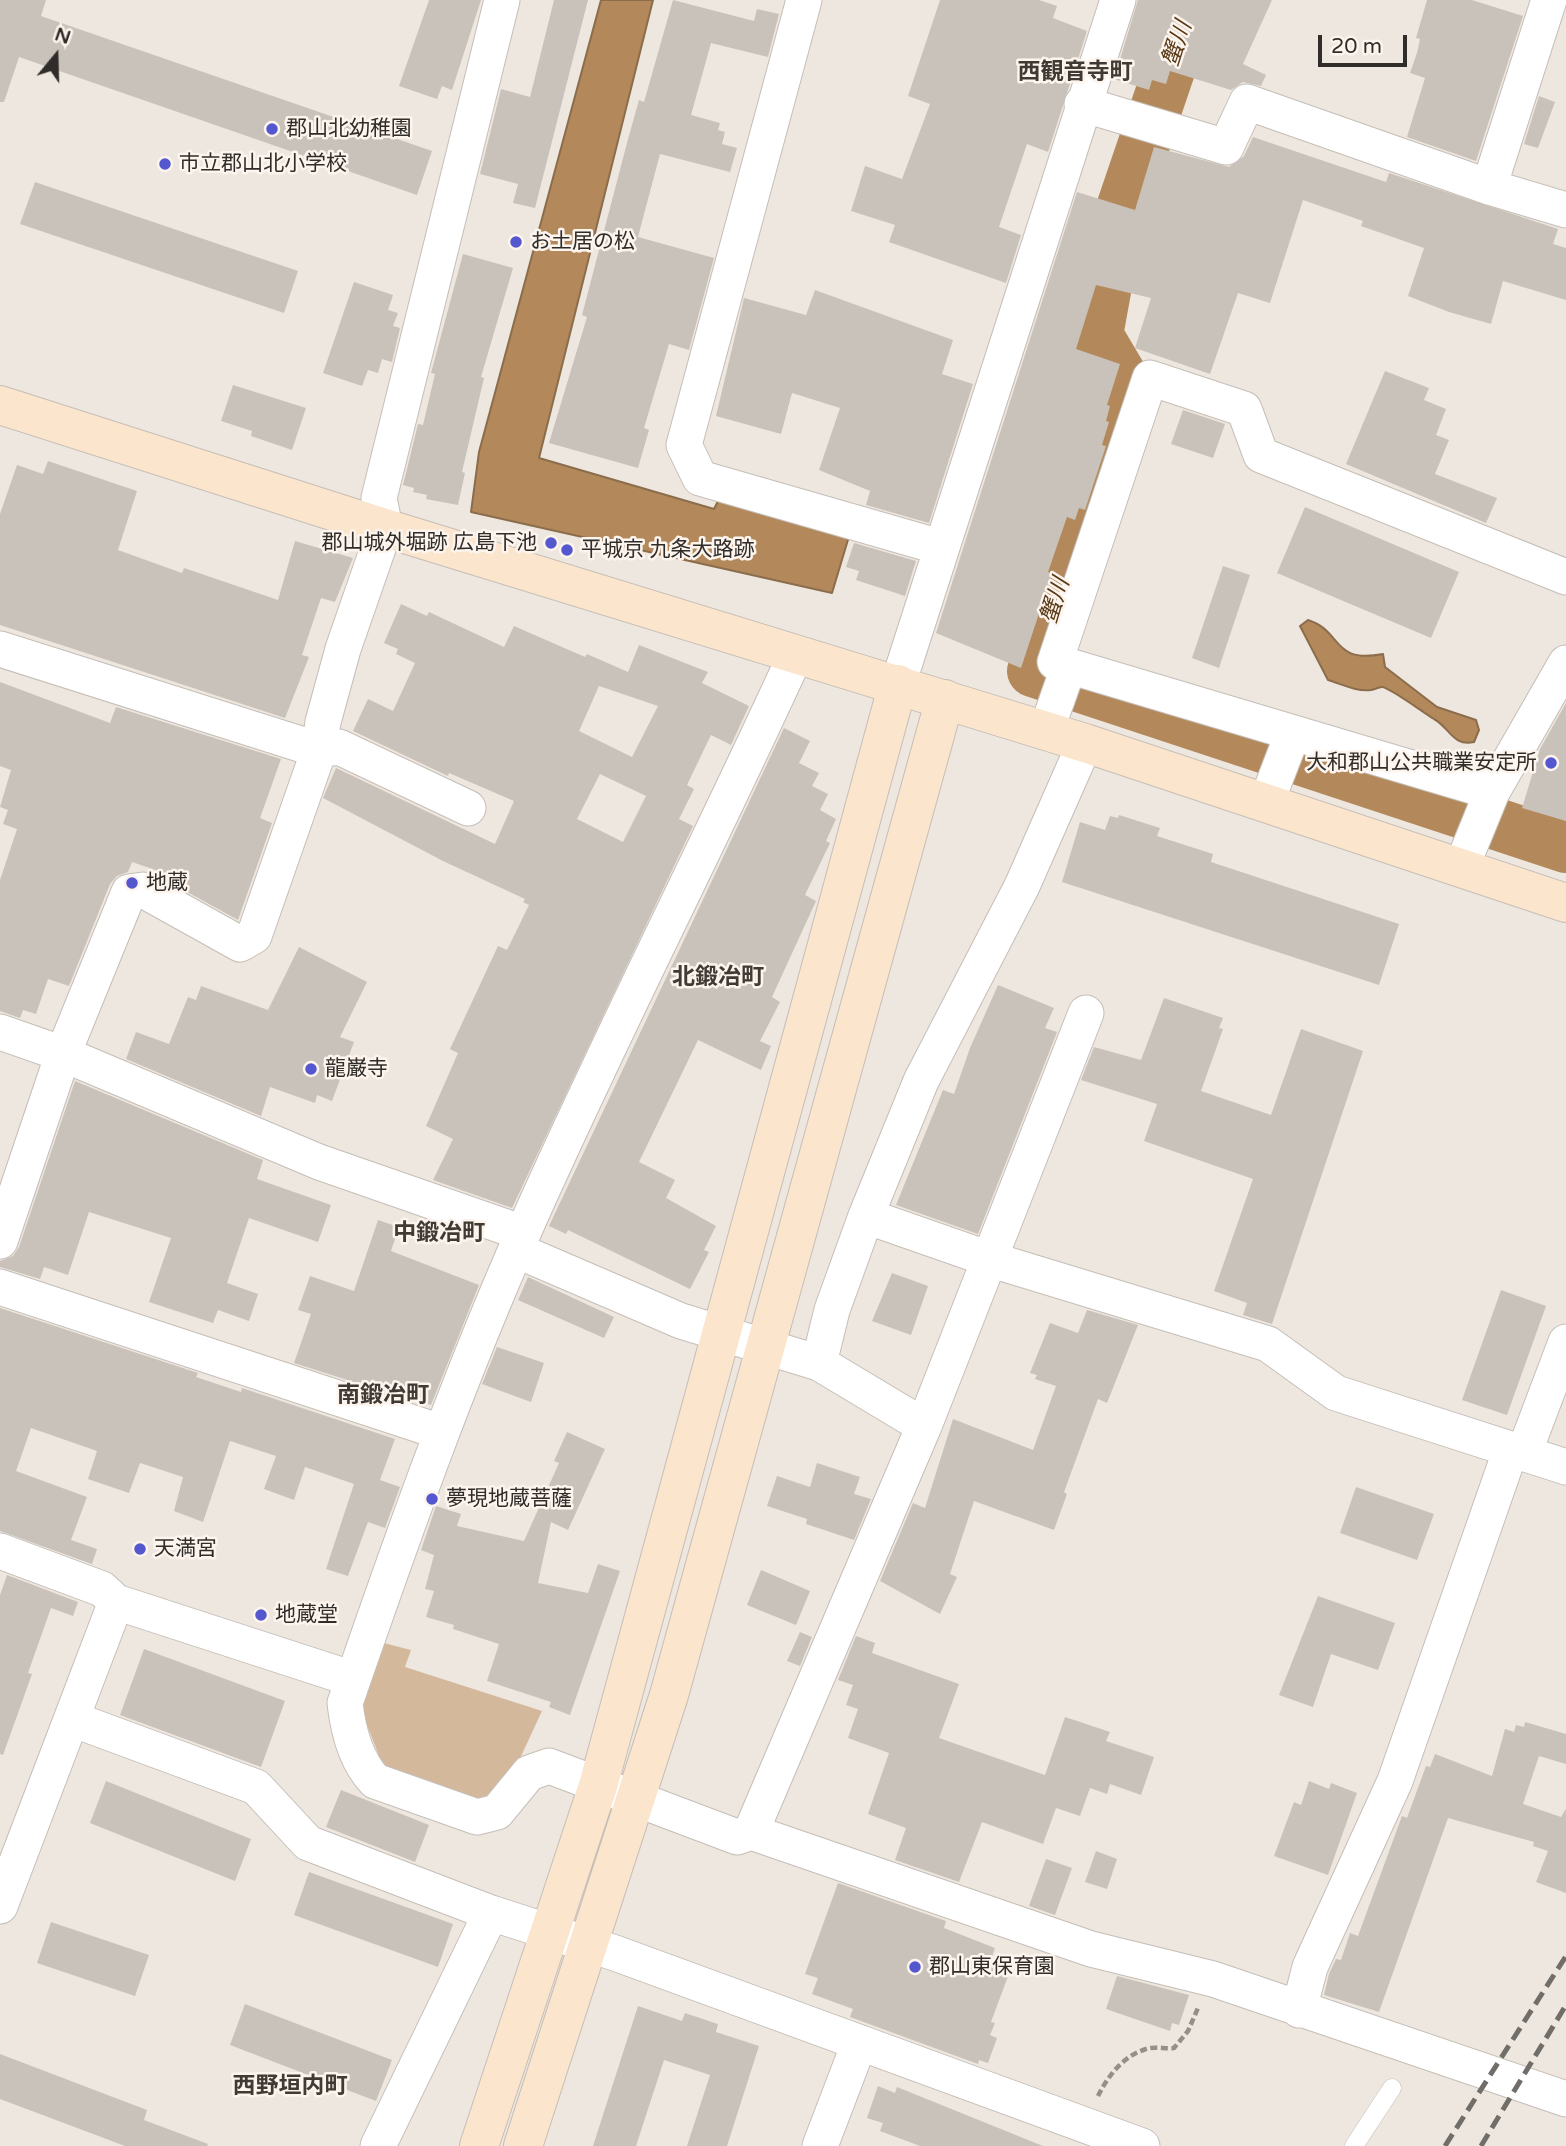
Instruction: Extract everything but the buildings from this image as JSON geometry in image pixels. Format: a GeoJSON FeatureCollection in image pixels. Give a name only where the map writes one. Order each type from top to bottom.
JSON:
{"type":"FeatureCollection","features":[{"type":"Feature","properties":{"kind":"street"},"geometry":{"type":"LineString","coordinates":[[0,1241],[63,1054],[129,892],[143,890],[240,944],[254,936],[319,750],[323,722],[343,649],[385,528],[379,498],[502,0]]}},
{"type":"Feature","properties":{"kind":"street"},"geometry":{"type":"LineString","coordinates":[[804,0],[684,445],[700,478],[940,547]]}},
{"type":"Feature","properties":{"kind":"street"},"geometry":{"type":"LineString","coordinates":[[479,2146],[598,1786],[898,684],[1082,104],[1118,0]]}},
{"type":"Feature","properties":{"kind":"street"},"geometry":{"type":"LineString","coordinates":[[1489,187],[1549,0]]}},
{"type":"Feature","properties":{"kind":"street"},"geometry":{"type":"LineString","coordinates":[[1082,104],[1226,147],[1247,102],[1489,187],[1566,210]]}},
{"type":"Feature","properties":{"kind":"street"},"geometry":{"type":"LineString","coordinates":[[1492,792],[1055,662],[1150,378],[1244,409],[1261,455],[1566,577]]}},
{"type":"Feature","properties":{"kind":"street"},"geometry":{"type":"LineString","coordinates":[[0,405],[385,528],[1085,743],[1566,903]]}},
{"type":"Feature","properties":{"kind":"street"},"geometry":{"type":"LineString","coordinates":[[0,649],[319,750],[339,747],[468,808]]}},
{"type":"Feature","properties":{"kind":"street"},"geometry":{"type":"LineString","coordinates":[[796,654],[658,940],[519,1241],[441,1432],[345,1703],[346,1719],[363,1768],[375,1781],[477,1817],[496,1812],[528,1773],[550,1766],[737,1837],[751,1832],[1091,1949],[1213,1979],[1566,2099]]}},
{"type":"Feature","properties":{"kind":"street"},"geometry":{"type":"LineString","coordinates":[[1461,868],[1492,792],[1566,663]]}},
{"type":"Feature","properties":{"kind":"street"},"geometry":{"type":"LineString","coordinates":[[1046,731],[1069,666]]}},
{"type":"Feature","properties":{"kind":"street"},"geometry":{"type":"LineString","coordinates":[[523,2146],[637,1801],[945,699]]}},
{"type":"Feature","properties":{"kind":"street"},"geometry":{"type":"LineString","coordinates":[[1266,803],[1293,733]]}},
{"type":"Feature","properties":{"kind":"street"},"geometry":{"type":"LineString","coordinates":[[819,1363],[832,1310],[866,1216],[921,1081],[1022,886],[1085,743]]}},
{"type":"Feature","properties":{"kind":"street"},"geometry":{"type":"LineString","coordinates":[[751,1832],[992,1260],[1086,1013]]}},
{"type":"Feature","properties":{"kind":"street"},"geometry":{"type":"LineString","coordinates":[[0,1032],[63,1054],[319,1162],[519,1241],[681,1321],[819,1363],[924,1426]]}},
{"type":"Feature","properties":{"kind":"street"},"geometry":{"type":"LineString","coordinates":[[866,1216],[992,1260],[1268,1345],[1336,1393],[1566,1467]]}},
{"type":"Feature","properties":{"kind":"street"},"geometry":{"type":"LineString","coordinates":[[0,1287],[441,1432]]}},
{"type":"Feature","properties":{"kind":"street"},"geometry":{"type":"LineString","coordinates":[[1299,2010],[1310,1967],[1395,1782],[1517,1451],[1566,1342]]}},
{"type":"Feature","properties":{"kind":"street"},"geometry":{"type":"LineString","coordinates":[[0,1551],[102,1589],[116,1602],[353,1679]]}},
{"type":"Feature","properties":{"kind":"street"},"geometry":{"type":"LineString","coordinates":[[0,1906],[116,1602]]}},
{"type":"Feature","properties":{"kind":"street"},"geometry":{"type":"LineString","coordinates":[[72,1719],[256,1787],[308,1843],[491,1913],[590,1945],[1142,2146]]}},
{"type":"Feature","properties":{"kind":"street"},"geometry":{"type":"LineString","coordinates":[[378,2146],[491,1913]]}},
{"type":"Feature","properties":{"kind":"street"},"geometry":{"type":"LineString","coordinates":[[820,2146],[859,2044]]}},
{"type":"Feature","properties":{"kind":"lane"},"geometry":{"type":"LineString","coordinates":[[1354,2146],[1392,2088]]}},
{"type":"Feature","properties":{"kind":"path"},"geometry":{"type":"LineString","coordinates":[[1084,2125],[1110,2074],[1128,2058],[1148,2047],[1174,2048],[1188,2031],[1213,1979]]}},
{"type":"Feature","properties":{"kind":"shaded area"},"geometry":{"type":"Polygon","coordinates":[[[601,0],[653,0],[539,458],[714,509],[721,495],[850,533],[832,593],[471,512],[479,452],[601,0]]]}},
{"type":"Feature","properties":{"kind":"shaded area"},"geometry":{"type":"Polygon","coordinates":[[[1308,620],[1327,631],[1346,651],[1366,656],[1383,654],[1385,667],[1437,707],[1476,720],[1479,730],[1474,742],[1461,742],[1456,739],[1439,722],[1386,688],[1360,690],[1328,680],[1300,626],[1308,620]]]}},
{"type":"Feature","properties":{"kind":"shaded area"},"geometry":{"type":"Polygon","coordinates":[[[380,1642],[411,1650],[405,1667],[542,1711],[504,1793],[469,1802],[383,1766],[360,1707],[380,1642]]]}},
{"type":"Feature","properties":{"kind":"waterway","name":"蟹川"},"geometry":{"type":"LineString","coordinates":[[1193,0],[1118,220],[1097,335],[1126,384],[1033,671],[1566,847]]}},
{"type":"Feature","properties":{"kind":"railway"},"geometry":{"type":"LineString","coordinates":[[1445,2146],[1566,1956]]}},
{"type":"Feature","properties":{"kind":"railway"},"geometry":{"type":"LineString","coordinates":[[1481,2146],[1566,2005]]}},
{"type":"Feature","properties":{"kind":"place","name":"郡山北幼稚園"},"geometry":{"type":"Point","coordinates":[272,129]}},
{"type":"Feature","properties":{"kind":"place","name":"市立郡山北小学校"},"geometry":{"type":"Point","coordinates":[165,164]}},
{"type":"Feature","properties":{"kind":"place","name":"お土居の松"},"geometry":{"type":"Point","coordinates":[516,242]}},
{"type":"Feature","properties":{"kind":"place","name":"郡山城外堀跡 広島下池"},"geometry":{"type":"Point","coordinates":[551,543]}},
{"type":"Feature","properties":{"kind":"place","name":"平城京 九条大路跡"},"geometry":{"type":"Point","coordinates":[567,550]}},
{"type":"Feature","properties":{"kind":"place","name":"大和郡山公共職業安定所"},"geometry":{"type":"Point","coordinates":[1551,763]}},
{"type":"Feature","properties":{"kind":"place","name":"地蔵"},"geometry":{"type":"Point","coordinates":[132,883]}},
{"type":"Feature","properties":{"kind":"place","name":"龍巌寺"},"geometry":{"type":"Point","coordinates":[311,1069]}},
{"type":"Feature","properties":{"kind":"place","name":"夢現地蔵菩薩"},"geometry":{"type":"Point","coordinates":[432,1499]}},
{"type":"Feature","properties":{"kind":"place","name":"天満宮"},"geometry":{"type":"Point","coordinates":[140,1549]}},
{"type":"Feature","properties":{"kind":"place","name":"地蔵堂"},"geometry":{"type":"Point","coordinates":[261,1615]}},
{"type":"Feature","properties":{"kind":"place","name":"郡山東保育園"},"geometry":{"type":"Point","coordinates":[915,1967]}},
{"type":"Feature","properties":{"kind":"district","name":"西観音寺町"},"geometry":{"type":"Point","coordinates":[1075,73]}},
{"type":"Feature","properties":{"kind":"district","name":"北鍛冶町"},"geometry":{"type":"Point","coordinates":[718,978]}},
{"type":"Feature","properties":{"kind":"district","name":"中鍛冶町"},"geometry":{"type":"Point","coordinates":[439,1234]}},
{"type":"Feature","properties":{"kind":"district","name":"南鍛冶町"},"geometry":{"type":"Point","coordinates":[383,1396]}},
{"type":"Feature","properties":{"kind":"district","name":"西野垣内町"},"geometry":{"type":"Point","coordinates":[290,2087]}}]}
